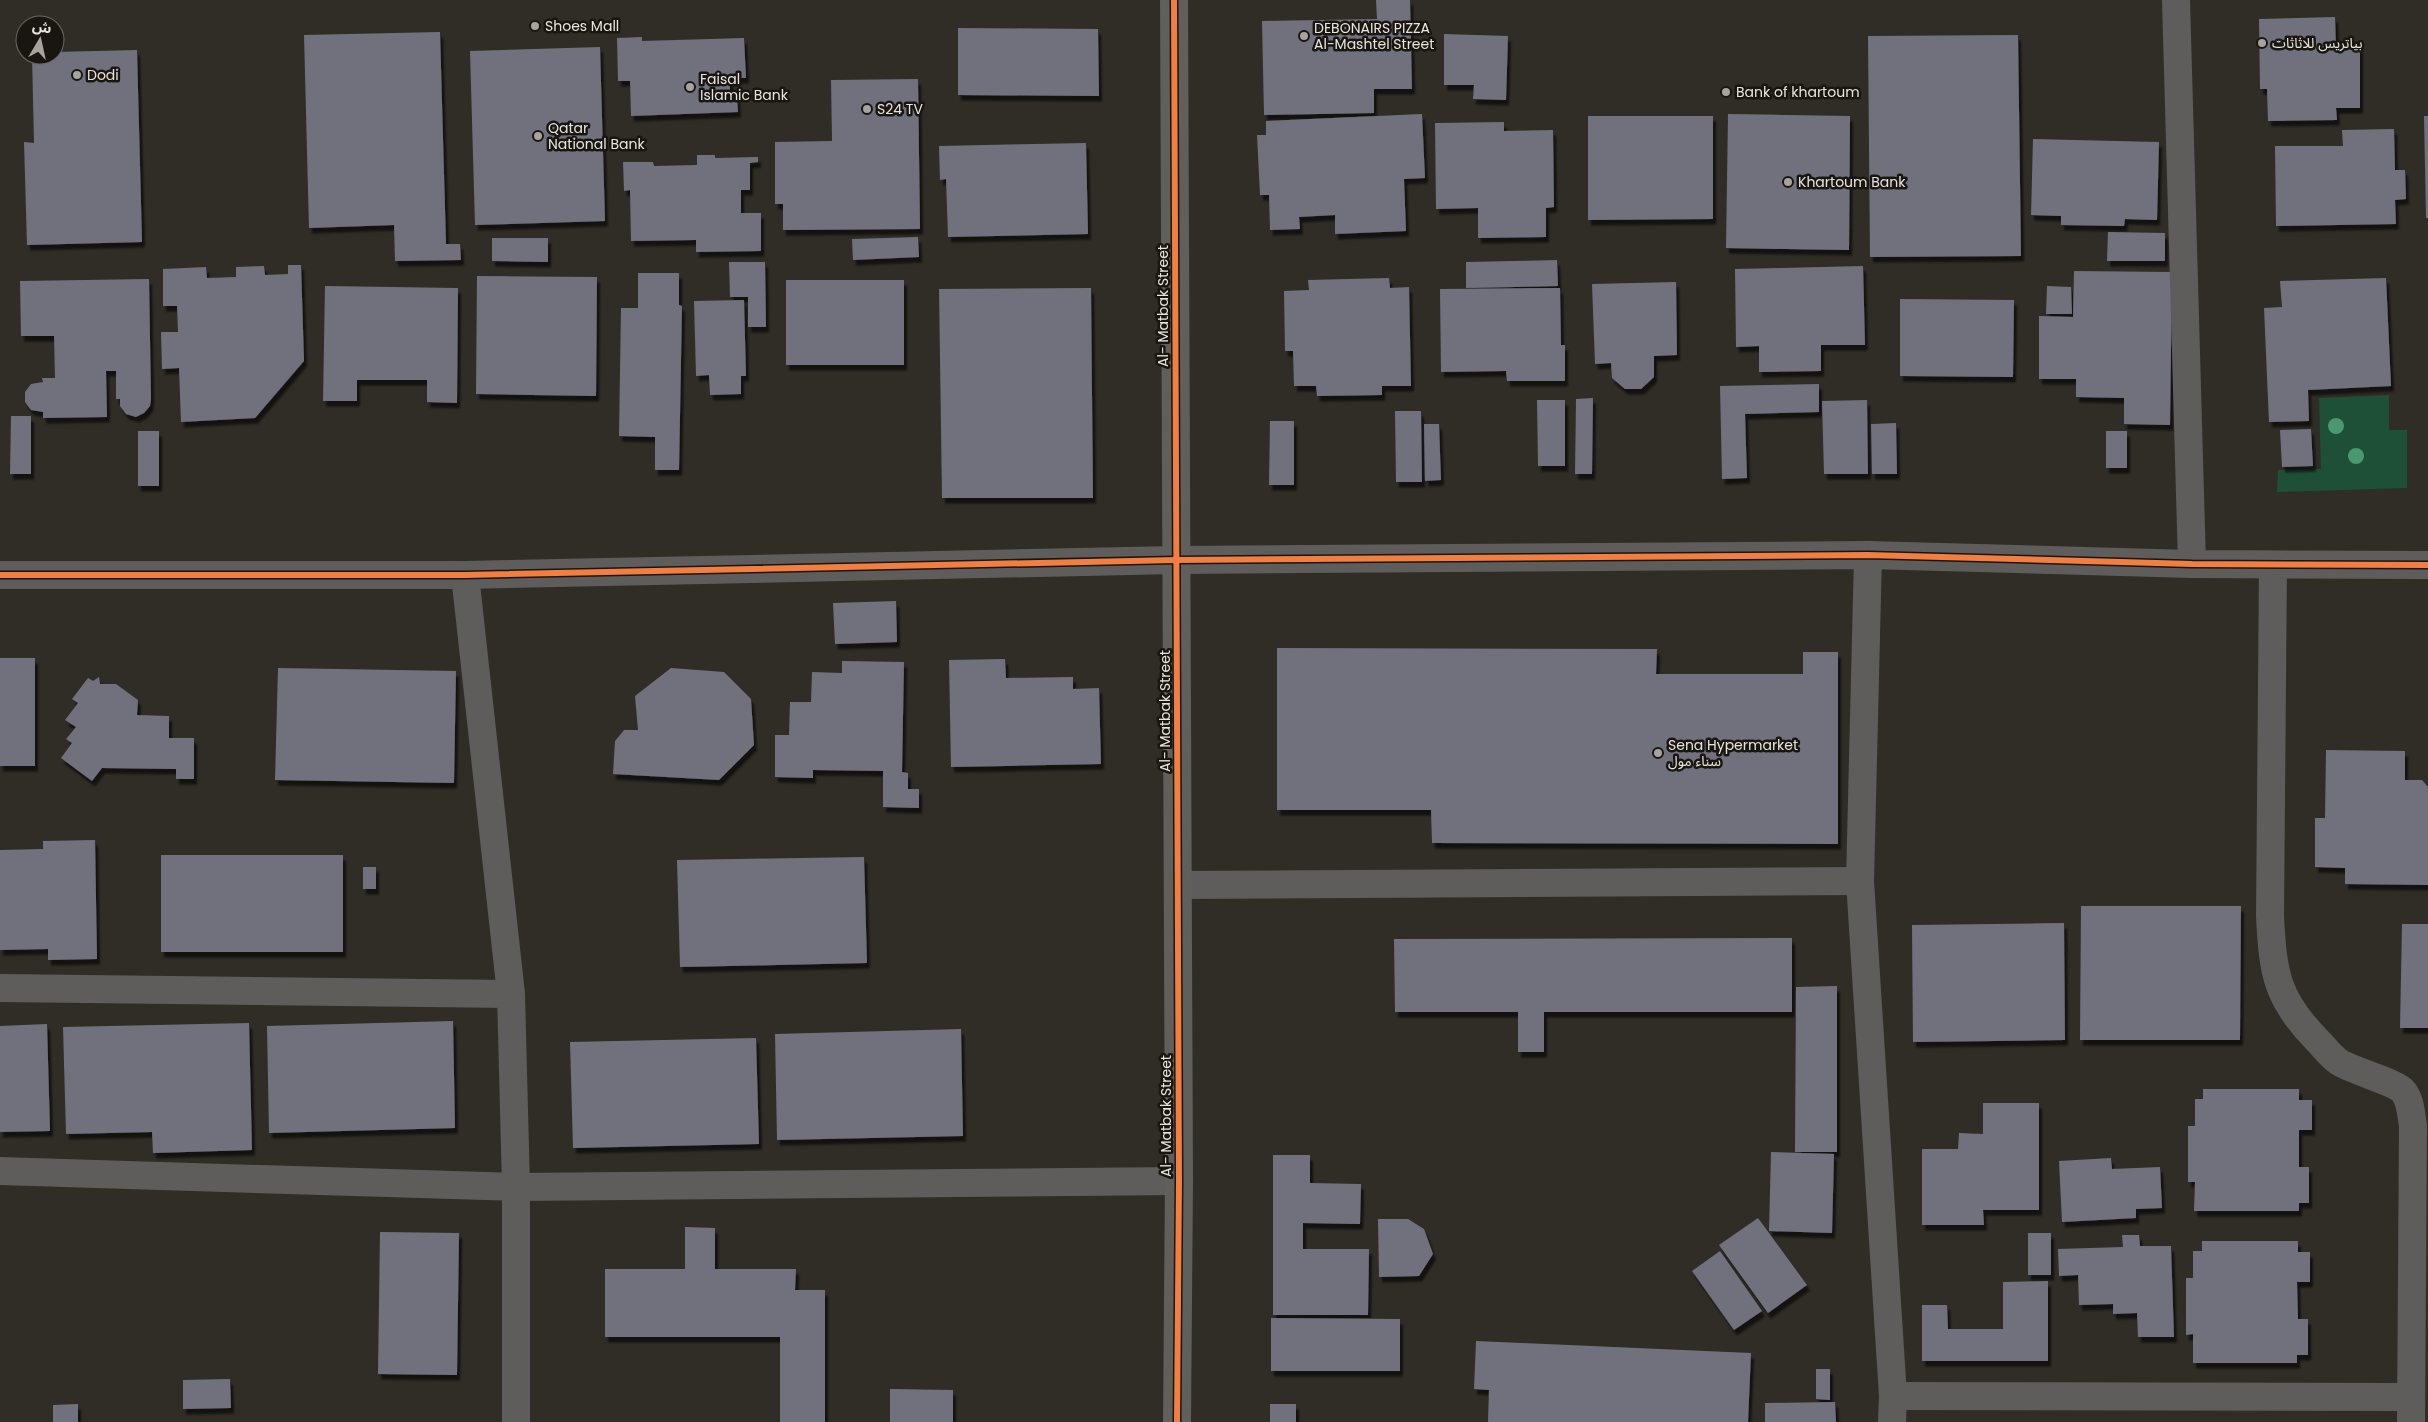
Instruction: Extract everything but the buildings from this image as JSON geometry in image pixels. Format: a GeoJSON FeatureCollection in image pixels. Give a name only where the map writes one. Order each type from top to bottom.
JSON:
{"type":"FeatureCollection","features":[{"type":"Feature","properties":{"kind":"street","name":"Al- Matbak Street"},"geometry":{"type":"LineString","coordinates":[[1174,0],[1179,1180],[1177,1422]]}},
{"type":"Feature","properties":{"kind":"street"},"geometry":{"type":"LineString","coordinates":[[2176,0],[2192,564]]}},
{"type":"Feature","properties":{"kind":"street"},"geometry":{"type":"LineString","coordinates":[[1868,555],[1860,881],[1892,1409],[2411,1409],[2413,1126],[2409,1104],[2401,1090],[2338,1062],[2304,1027],[2290,1010],[2281,991],[2272,958],[2270,916],[2273,564]]}},
{"type":"Feature","properties":{"kind":"street"},"geometry":{"type":"LineString","coordinates":[[0,575],[465,575],[1176,560],[1868,555],[2192,564],[2428,565]]}},
{"type":"Feature","properties":{"kind":"street"},"geometry":{"type":"LineString","coordinates":[[465,575],[511,994],[516,1187],[516,1422]]}},
{"type":"Feature","properties":{"kind":"street"},"geometry":{"type":"LineString","coordinates":[[1178,885],[1860,881]]}},
{"type":"Feature","properties":{"kind":"street"},"geometry":{"type":"LineString","coordinates":[[0,988],[511,994]]}},
{"type":"Feature","properties":{"kind":"street"},"geometry":{"type":"LineString","coordinates":[[0,1171],[516,1187],[1179,1180]]}},
{"type":"Feature","properties":{"kind":"green space"},"geometry":{"type":"Polygon","coordinates":[[[2389,395],[2389,430],[2407,430],[2407,488],[2277,492],[2278,470],[2321,469],[2319,398],[2389,395]]]}},
{"type":"Feature","properties":{"kind":"cycle path"},"geometry":{"type":"LineString","coordinates":[[1174,0],[1179,1181],[1177,1422]]}},
{"type":"Feature","properties":{"kind":"cycle path"},"geometry":{"type":"LineString","coordinates":[[0,575],[465,575],[1176,560],[1868,555],[2192,564],[2428,565]]}},
{"type":"Feature","properties":{"kind":"place","name":"Shoes Mall"},"geometry":{"type":"Point","coordinates":[535,26]}},
{"type":"Feature","properties":{"kind":"place","name":"DEBONAIRS PIZZA Al-Mashtel Street"},"geometry":{"type":"Point","coordinates":[1304,36]}},
{"type":"Feature","properties":{"kind":"place","name":"بياتريس للاثاثات"},"geometry":{"type":"Point","coordinates":[2262,43]}},
{"type":"Feature","properties":{"kind":"place","name":"Dodi"},"geometry":{"type":"Point","coordinates":[77,75]}},
{"type":"Feature","properties":{"kind":"place","name":"Faisal Islamic Bank"},"geometry":{"type":"Point","coordinates":[690,87]}},
{"type":"Feature","properties":{"kind":"place","name":"Bank of khartoum"},"geometry":{"type":"Point","coordinates":[1726,92]}},
{"type":"Feature","properties":{"kind":"place","name":"S24 TV"},"geometry":{"type":"Point","coordinates":[867,109]}},
{"type":"Feature","properties":{"kind":"place","name":"Qatar National Bank"},"geometry":{"type":"Point","coordinates":[538,136]}},
{"type":"Feature","properties":{"kind":"place","name":"Khartoum Bank"},"geometry":{"type":"Point","coordinates":[1788,182]}},
{"type":"Feature","properties":{"kind":"place","name":"Sena Hypermarket سناء مول"},"geometry":{"type":"Point","coordinates":[1658,753]}}]}
